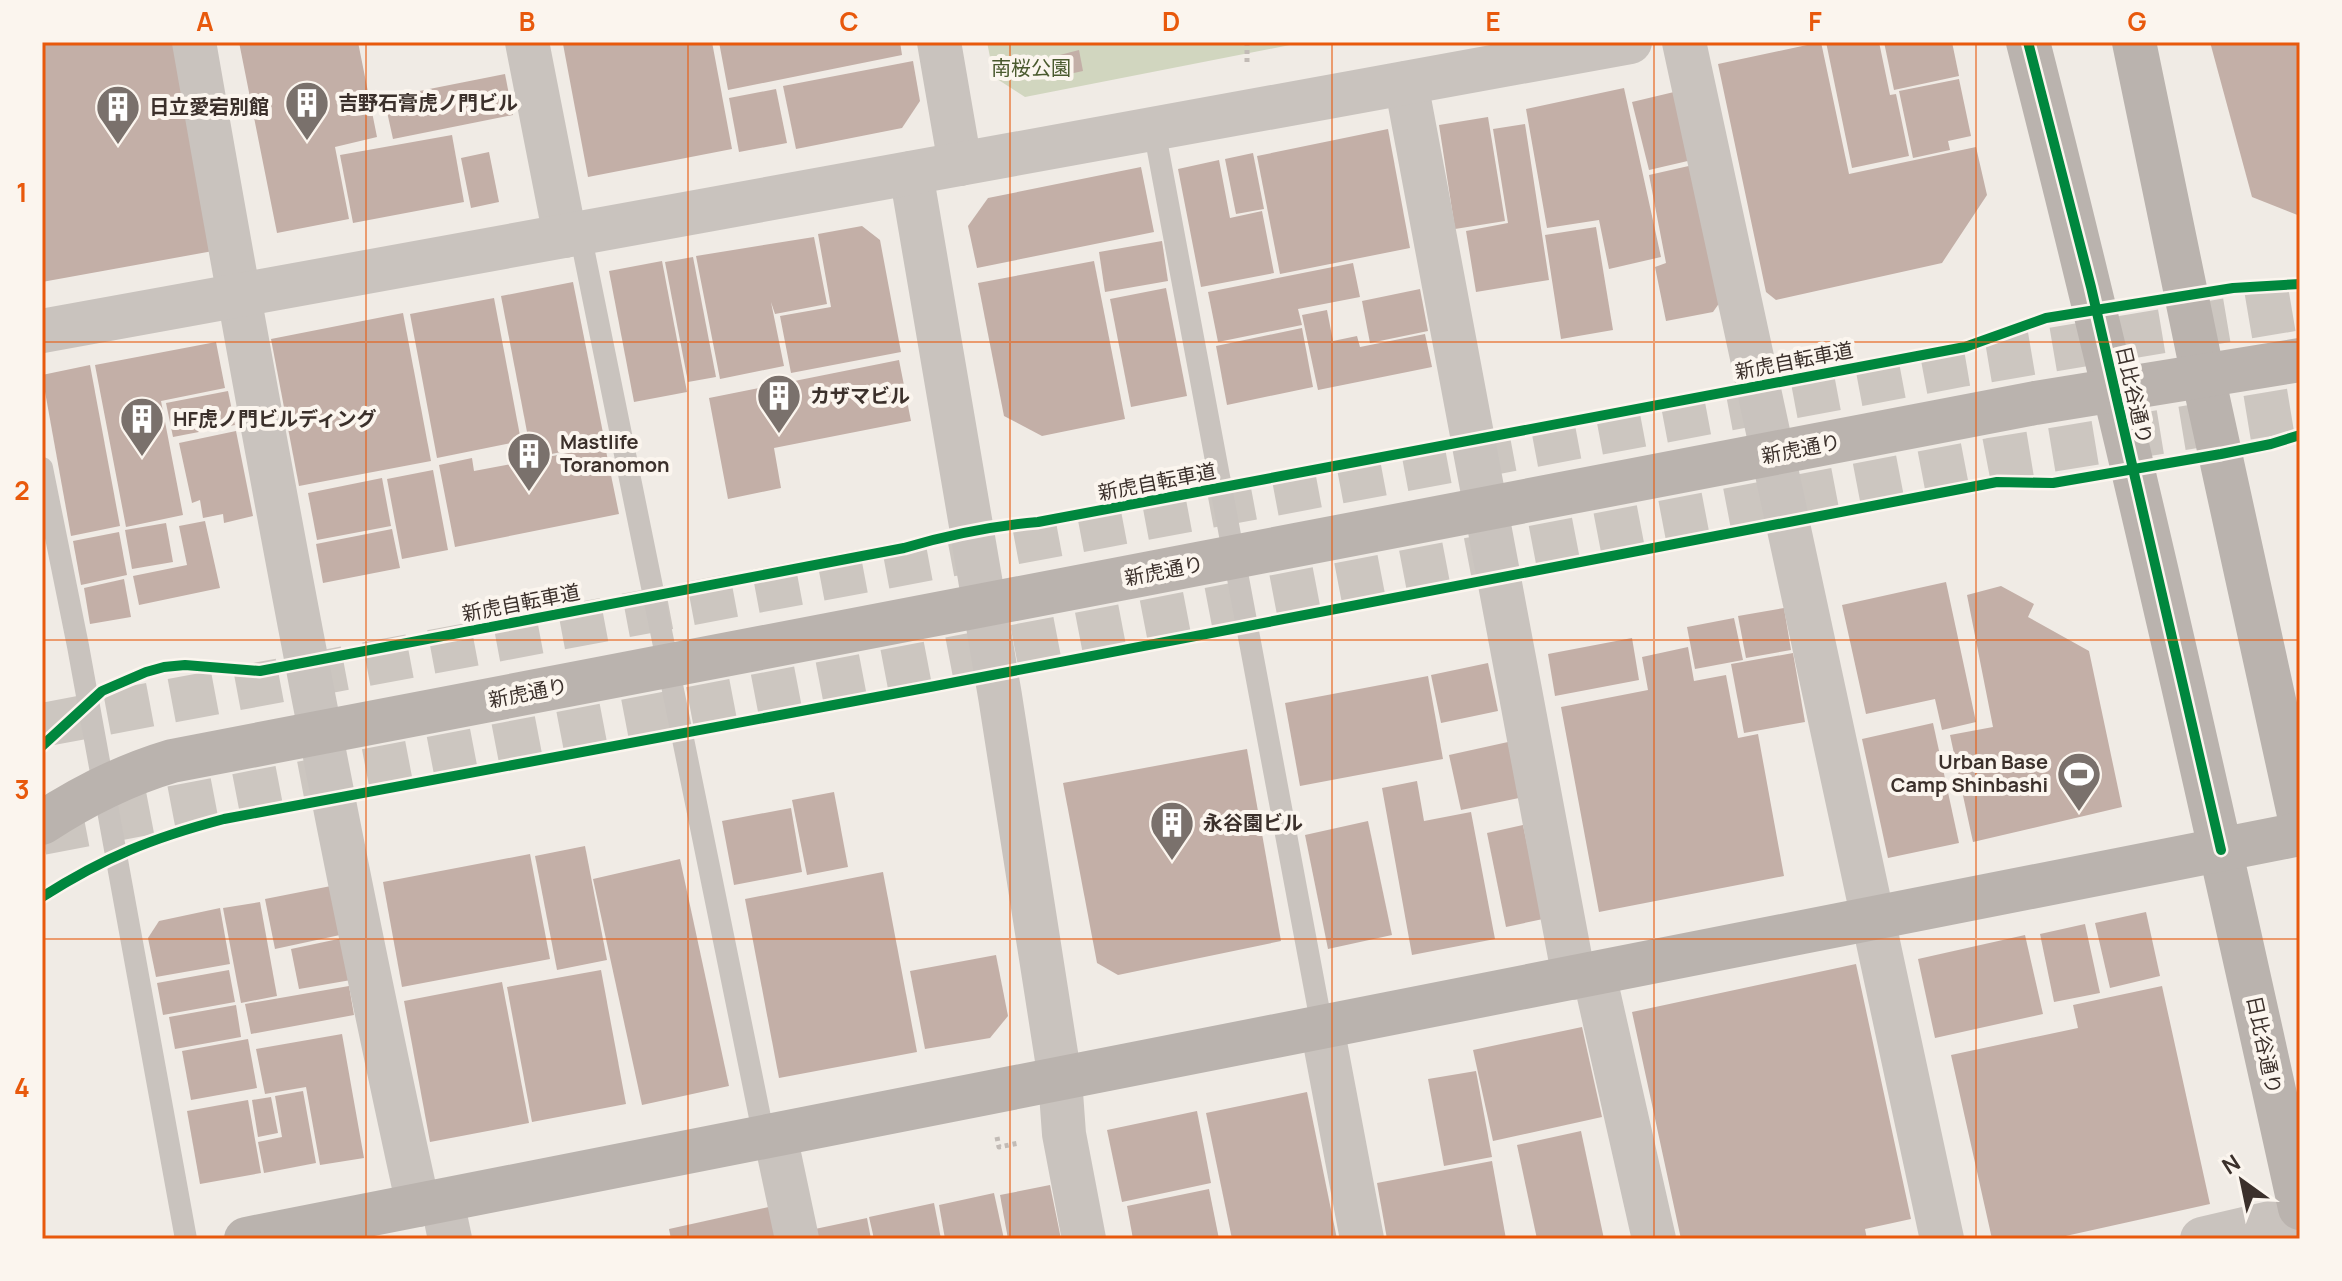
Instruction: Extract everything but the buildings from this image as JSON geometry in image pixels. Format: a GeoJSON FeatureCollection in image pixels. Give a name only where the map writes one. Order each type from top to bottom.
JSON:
{"type":"FeatureCollection","features":[{"type":"Feature","properties":{"kind":"main road","name":"日比谷通り"},"geometry":{"type":"LineString","coordinates":[[2028,42],[2115,390],[2300,1208]]}},
{"type":"Feature","properties":{"kind":"main road"},"geometry":{"type":"LineString","coordinates":[[2134,42],[2300,819]]}},
{"type":"Feature","properties":{"kind":"main road","name":"新虎通り"},"geometry":{"type":"LineString","coordinates":[[42,823],[103,787],[138,771],[172,761],[1773,454],[2115,390],[2300,360]]}},
{"type":"Feature","properties":{"kind":"main road"},"geometry":{"type":"LineString","coordinates":[[246,1239],[437,1215],[769,1136],[2300,834]]}},
{"type":"Feature","properties":{"kind":"street"},"geometry":{"type":"LineString","coordinates":[[194,42],[238,295],[345,860],[437,1215]]}},
{"type":"Feature","properties":{"kind":"street"},"geometry":{"type":"LineString","coordinates":[[527,42],[572,234]]}},
{"type":"Feature","properties":{"kind":"street"},"geometry":{"type":"LineString","coordinates":[[939,42],[960,164]]}},
{"type":"Feature","properties":{"kind":"street"},"geometry":{"type":"LineString","coordinates":[[42,331],[1406,83],[1560,48],[1630,42]]}},
{"type":"Feature","properties":{"kind":"street"},"geometry":{"type":"LineString","coordinates":[[1684,42],[1942,1239]]}},
{"type":"Feature","properties":{"kind":"street"},"geometry":{"type":"LineString","coordinates":[[1406,83],[1486,509],[1584,976],[1654,1239]]}},
{"type":"Feature","properties":{"kind":"street"},"geometry":{"type":"LineString","coordinates":[[911,173],[985,606],[1060,1079],[1064,1134],[1084,1239]]}},
{"type":"Feature","properties":{"kind":"street"},"geometry":{"type":"LineString","coordinates":[[1322,1027],[1362,1239]]}},
{"type":"Feature","properties":{"kind":"street"},"geometry":{"type":"LineString","coordinates":[[769,1136],[797,1239]]}},
{"type":"Feature","properties":{"kind":"street"},"geometry":{"type":"LineString","coordinates":[[2202,1239],[2300,1216]]}},
{"type":"Feature","properties":{"kind":"lane"},"geometry":{"type":"LineString","coordinates":[[1154,129],[1322,1027]]}},
{"type":"Feature","properties":{"kind":"lane"},"geometry":{"type":"LineString","coordinates":[[572,234],[769,1136]]}},
{"type":"Feature","properties":{"kind":"lane"},"geometry":{"type":"LineString","coordinates":[[42,468],[186,1239]]}},
{"type":"Feature","properties":{"kind":"path"},"geometry":{"type":"LineString","coordinates":[[1247,42],[1247,63]]}},
{"type":"Feature","properties":{"kind":"green space","name":"南桜公園"},"geometry":{"type":"Polygon","coordinates":[[[987,42],[1305,42],[1025,97],[994,77],[987,42]]]}},
{"type":"Feature","properties":{"kind":"tunnel"},"geometry":{"type":"LineString","coordinates":[[42,725],[1961,365],[2300,308]]}},
{"type":"Feature","properties":{"kind":"tunnel"},"geometry":{"type":"LineString","coordinates":[[42,833],[1990,460],[2300,409]]}},
{"type":"Feature","properties":{"kind":"cycle path"},"geometry":{"type":"LineString","coordinates":[[2028,42],[2091,287],[2221,850]]}},
{"type":"Feature","properties":{"kind":"cycle path","name":"新虎自転車道"},"geometry":{"type":"LineString","coordinates":[[42,746],[102,691],[164,667],[185,665],[260,671],[904,548],[970,532],[1038,522],[1965,347],[2046,318],[2233,288],[2300,284]]}},
{"type":"Feature","properties":{"kind":"cycle path"},"geometry":{"type":"LineString","coordinates":[[42,897],[130,850],[224,819],[1997,482],[2053,483],[2221,454],[2300,435]]}},
{"type":"Feature","properties":{"kind":"place","name":"吉野石膏虎ノ門ビル"},"geometry":{"type":"Point","coordinates":[307,142]}},
{"type":"Feature","properties":{"kind":"place","name":"日立愛宕別館"},"geometry":{"type":"Point","coordinates":[118,146]}},
{"type":"Feature","properties":{"kind":"place","name":"カザマビル"},"geometry":{"type":"Point","coordinates":[779,435]}},
{"type":"Feature","properties":{"kind":"place","name":"HF虎ノ門ビルディング"},"geometry":{"type":"Point","coordinates":[142,458]}},
{"type":"Feature","properties":{"kind":"place","name":"Mastlife Toranomon"},"geometry":{"type":"Point","coordinates":[529,493]}},
{"type":"Feature","properties":{"kind":"place","name":"Urban Base Camp Shinbashi"},"geometry":{"type":"Point","coordinates":[2079,813]}},
{"type":"Feature","properties":{"kind":"place","name":"永谷園ビル"},"geometry":{"type":"Point","coordinates":[1172,862]}}]}
